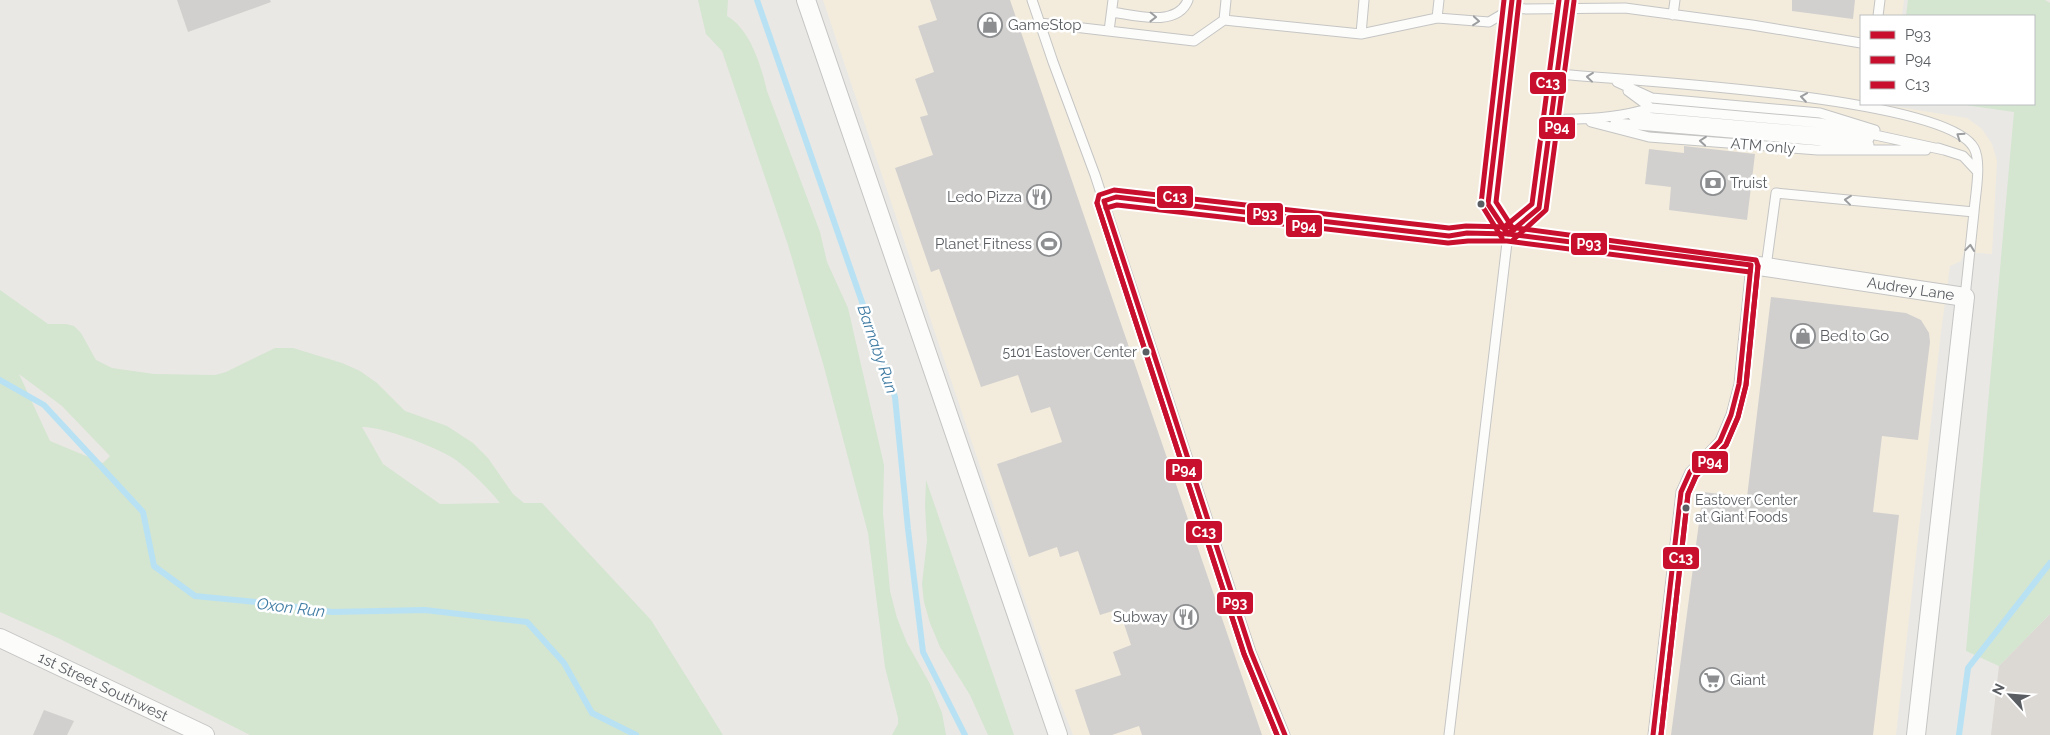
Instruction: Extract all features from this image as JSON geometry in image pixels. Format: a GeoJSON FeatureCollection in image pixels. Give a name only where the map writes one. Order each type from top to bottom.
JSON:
{"type":"FeatureCollection","features":[{"type":"Feature","properties":{"kind":"street"},"geometry":{"type":"LineString","coordinates":[[806,0],[1058,735]]}},
{"type":"Feature","properties":{"kind":"street"},"geometry":{"type":"LineString","coordinates":[[1508,3],[1488,204],[1508,234],[1539,208],[1567,5]]}},
{"type":"Feature","properties":{"kind":"street","name":"Audrey Lane"},"geometry":{"type":"LineString","coordinates":[[1508,234],[1758,266],[1965,297],[1916,735]]}},
{"type":"Feature","properties":{"kind":"street","name":"1st Street Southwest"},"geometry":{"type":"LineString","coordinates":[[0,638],[205,735]]}},
{"type":"Feature","properties":{"kind":"lane"},"geometry":{"type":"LineString","coordinates":[[1032,0],[1104,201],[1251,652],[1285,735]]}},
{"type":"Feature","properties":{"kind":"lane"},"geometry":{"type":"LineString","coordinates":[[1109,31],[1113,0]]}},
{"type":"Feature","properties":{"kind":"lane"},"geometry":{"type":"LineString","coordinates":[[1112,12],[1165,17],[1177,13],[1188,0]]}},
{"type":"Feature","properties":{"kind":"lane"},"geometry":{"type":"LineString","coordinates":[[1224,20],[1226,0]]}},
{"type":"Feature","properties":{"kind":"lane"},"geometry":{"type":"LineString","coordinates":[[1360,34],[1364,0]]}},
{"type":"Feature","properties":{"kind":"lane"},"geometry":{"type":"LineString","coordinates":[[1437,18],[1439,0]]}},
{"type":"Feature","properties":{"kind":"lane"},"geometry":{"type":"LineString","coordinates":[[1673,15],[1675,0]]}},
{"type":"Feature","properties":{"kind":"lane"},"geometry":{"type":"LineString","coordinates":[[1878,15],[1880,0]]}},
{"type":"Feature","properties":{"kind":"lane"},"geometry":{"type":"LineString","coordinates":[[1040,23],[1194,41],[1224,20],[1360,34],[1437,18],[1489,22],[1508,3],[1626,4],[1673,15],[1752,25],[1860,43]]}},
{"type":"Feature","properties":{"kind":"lane"},"geometry":{"type":"LineString","coordinates":[[1557,74],[1612,80],[1753,90],[1836,101],[1929,121],[1962,135],[1974,149],[1977,172],[1965,297]]}},
{"type":"Feature","properties":{"kind":"lane"},"geometry":{"type":"LineString","coordinates":[[1612,80],[1651,108]]}},
{"type":"Feature","properties":{"kind":"lane"},"geometry":{"type":"LineString","coordinates":[[1612,80],[1652,98],[1820,113],[1963,156],[1977,172]]}},
{"type":"Feature","properties":{"kind":"lane"},"geometry":{"type":"LineString","coordinates":[[1584,120],[1628,115],[1651,108],[1820,123],[1944,150]]}},
{"type":"Feature","properties":{"kind":"lane"},"geometry":{"type":"LineString","coordinates":[[1628,115],[1819,132],[1944,150]]}},
{"type":"Feature","properties":{"kind":"lane"},"geometry":{"type":"LineString","coordinates":[[1551,119],[1584,120],[1944,150]]}},
{"type":"Feature","properties":{"kind":"lane"},"geometry":{"type":"LineString","coordinates":[[1653,735],[1681,492],[1690,472],[1720,441],[1731,415],[1739,384],[1758,266],[1776,193],[1974,212]]}},
{"type":"Feature","properties":{"kind":"lane"},"geometry":{"type":"LineString","coordinates":[[1104,201],[1116,197],[1449,236],[1467,233],[1508,234],[1449,735]]}},
{"type":"Feature","properties":{"kind":"shaded area"},"geometry":{"type":"Polygon","coordinates":[[[823,0],[1904,0],[1902,15],[1860,15],[1860,105],[1892,105],[1967,118],[1982,129],[1992,144],[1997,161],[1992,254],[1964,252],[1961,261],[1950,266],[1896,735],[1073,735],[1055,689],[823,0]]]}},
{"type":"Feature","properties":{"kind":"shaded area"},"geometry":{"type":"Polygon","coordinates":[[[2050,614],[2050,735],[1991,735],[1999,666],[2050,614]]]}},
{"type":"Feature","properties":{"kind":"green space"},"geometry":{"type":"Polygon","coordinates":[[[698,0],[728,0],[727,16],[742,30],[753,49],[820,232],[827,262],[848,308],[884,465],[883,513],[890,591],[897,618],[907,643],[930,684],[942,713],[946,735],[892,735],[898,724],[898,718],[885,667],[868,533],[824,367],[788,245],[722,51],[706,34],[698,0]]]}},
{"type":"Feature","properties":{"kind":"green space"},"geometry":{"type":"Polygon","coordinates":[[[1908,0],[2045,0],[2050,3],[2050,614],[1999,666],[1966,651],[2014,112],[1965,105],[2035,105],[2035,15],[1906,15],[1908,0]]]}},
{"type":"Feature","properties":{"kind":"green space"},"geometry":{"type":"Polygon","coordinates":[[[0,290],[48,324],[74,326],[81,333],[96,360],[112,368],[154,374],[215,375],[226,372],[275,348],[293,348],[342,363],[360,371],[377,383],[405,411],[447,426],[473,443],[488,458],[513,494],[524,503],[542,503],[651,620],[723,735],[250,735],[58,638],[0,612],[0,290]],[[19,374],[50,441],[103,463],[110,456],[62,406],[19,374]],[[362,427],[383,464],[440,504],[500,503],[474,475],[448,455],[396,434],[362,427]]]}},
{"type":"Feature","properties":{"kind":"green space"},"geometry":{"type":"Polygon","coordinates":[[[926,480],[1014,735],[988,735],[970,695],[940,647],[930,623],[924,602],[922,584],[927,541],[926,480]]]}},
{"type":"Feature","properties":{"kind":"building"},"geometry":{"type":"Polygon","coordinates":[[[177,0],[270,0],[271,2],[188,32],[177,0]]]}},
{"type":"Feature","properties":{"kind":"building"},"geometry":{"type":"Polygon","coordinates":[[[930,0],[1010,0],[1262,735],[1142,735],[1139,726],[1112,735],[1090,735],[1075,690],[1121,675],[1113,652],[1131,645],[1119,609],[1100,615],[1078,551],[1060,557],[1057,547],[1029,557],[997,464],[1062,442],[1050,407],[1031,413],[1018,375],[981,387],[939,269],[931,272],[895,168],[933,155],[920,117],[928,115],[915,79],[934,72],[918,26],[937,20],[930,0]]]}},
{"type":"Feature","properties":{"kind":"building"},"geometry":{"type":"Polygon","coordinates":[[[1792,0],[1855,0],[1853,19],[1792,11],[1792,0]]]}},
{"type":"Feature","properties":{"kind":"building"},"geometry":{"type":"Polygon","coordinates":[[[1684,146],[1755,154],[1747,220],[1669,210],[1671,187],[1645,184],[1649,149],[1684,153],[1684,146]]]}},
{"type":"Feature","properties":{"kind":"building"},"geometry":{"type":"Polygon","coordinates":[[[1771,297],[1906,313],[1921,320],[1929,333],[1930,342],[1918,440],[1882,436],[1873,512],[1899,515],[1873,735],[1671,735],[1703,492],[1747,497],[1771,297]]]}},
{"type":"Feature","properties":{"kind":"building"},"geometry":{"type":"Polygon","coordinates":[[[44,710],[74,721],[67,735],[33,735],[44,710]]]}},
{"type":"Feature","properties":{"kind":"waterway","name":"Barnaby Run"},"geometry":{"type":"LineString","coordinates":[[757,0],[895,397],[923,652],[965,735]]}},
{"type":"Feature","properties":{"kind":"waterway","name":"Oxon Run"},"geometry":{"type":"LineString","coordinates":[[0,380],[44,405],[143,512],[154,566],[195,596],[332,612],[425,610],[527,622],[564,663],[592,713],[636,735]]}},
{"type":"Feature","properties":{"kind":"waterway"},"geometry":{"type":"LineString","coordinates":[[1959,735],[1968,668],[2050,563]]}},
{"type":"Feature","properties":{"kind":"transit line","name":"C13"},"geometry":{"type":"LineString","coordinates":[[1502,238],[1481,204],[1504,0]]}},
{"type":"Feature","properties":{"kind":"transit line","name":"P93"},"geometry":{"type":"LineString","coordinates":[[1508,234],[1488,204],[1512,0]]}},
{"type":"Feature","properties":{"kind":"transit line","name":"C13"},"geometry":{"type":"LineString","coordinates":[[1503,228],[1532,204],[1559,0]]}},
{"type":"Feature","properties":{"kind":"transit line","name":"P93"},"geometry":{"type":"LineString","coordinates":[[1508,234],[1539,208],[1567,0]]}},
{"type":"Feature","properties":{"kind":"transit line","name":"P94"},"geometry":{"type":"LineString","coordinates":[[1514,230],[1496,202],[1519,1]]}},
{"type":"Feature","properties":{"kind":"transit line","name":"P94"},"geometry":{"type":"LineString","coordinates":[[1513,240],[1546,210],[1574,1]]}},
{"type":"Feature","properties":{"kind":"transit line","name":"C13"},"geometry":{"type":"LineString","coordinates":[[1277,735],[1244,654],[1097,203],[1099,195],[1114,190],[1449,228],[1466,226],[1509,227],[1756,260],[1758,266],[1746,385],[1738,417],[1726,445],[1696,476],[1688,494],[1661,735]]}},
{"type":"Feature","properties":{"kind":"transit line","name":"P93"},"geometry":{"type":"LineString","coordinates":[[1104,201],[1116,197],[1449,236],[1467,233],[1508,234],[1751,265]]}},
{"type":"Feature","properties":{"kind":"transit line","name":"P93"},"geometry":{"type":"LineString","coordinates":[[1104,201],[1251,652],[1285,735]]}},
{"type":"Feature","properties":{"kind":"transit line","name":"P94"},"geometry":{"type":"LineString","coordinates":[[1097,203],[1244,654],[1277,735]]}},
{"type":"Feature","properties":{"kind":"transit line","name":"P94"},"geometry":{"type":"LineString","coordinates":[[1106,208],[1117,205],[1448,243],[1507,241],[1750,272]]}},
{"type":"Feature","properties":{"kind":"transit line","name":"P93"},"geometry":{"type":"LineString","coordinates":[[1653,735],[1681,492],[1690,472],[1720,441],[1731,415],[1739,384],[1751,265]]}},
{"type":"Feature","properties":{"kind":"transit line","name":"P94"},"geometry":{"type":"LineString","coordinates":[[1661,735],[1688,494],[1696,476],[1726,445],[1738,417],[1746,385],[1758,266]]}},
{"type":"Feature","properties":{"kind":"place","name":"GameStop"},"geometry":{"type":"Point","coordinates":[990,25]}},
{"type":"Feature","properties":{"kind":"place","name":"Truist"},"geometry":{"type":"Point","coordinates":[1713,183]}},
{"type":"Feature","properties":{"kind":"place","name":"Ledo Pizza"},"geometry":{"type":"Point","coordinates":[1039,197]}},
{"type":"Feature","properties":{"kind":"place","name":"Planet Fitness"},"geometry":{"type":"Point","coordinates":[1049,244]}},
{"type":"Feature","properties":{"kind":"place","name":"Bed to Go"},"geometry":{"type":"Point","coordinates":[1803,336]}},
{"type":"Feature","properties":{"kind":"place","name":"5101 Eastover Center"},"geometry":{"type":"Point","coordinates":[1146,352]}},
{"type":"Feature","properties":{"kind":"place","name":"Eastover Center at Giant Foods"},"geometry":{"type":"Point","coordinates":[1686,508]}},
{"type":"Feature","properties":{"kind":"place","name":"Subway"},"geometry":{"type":"Point","coordinates":[1186,617]}},
{"type":"Feature","properties":{"kind":"place","name":"Giant"},"geometry":{"type":"Point","coordinates":[1712,680]}}]}
